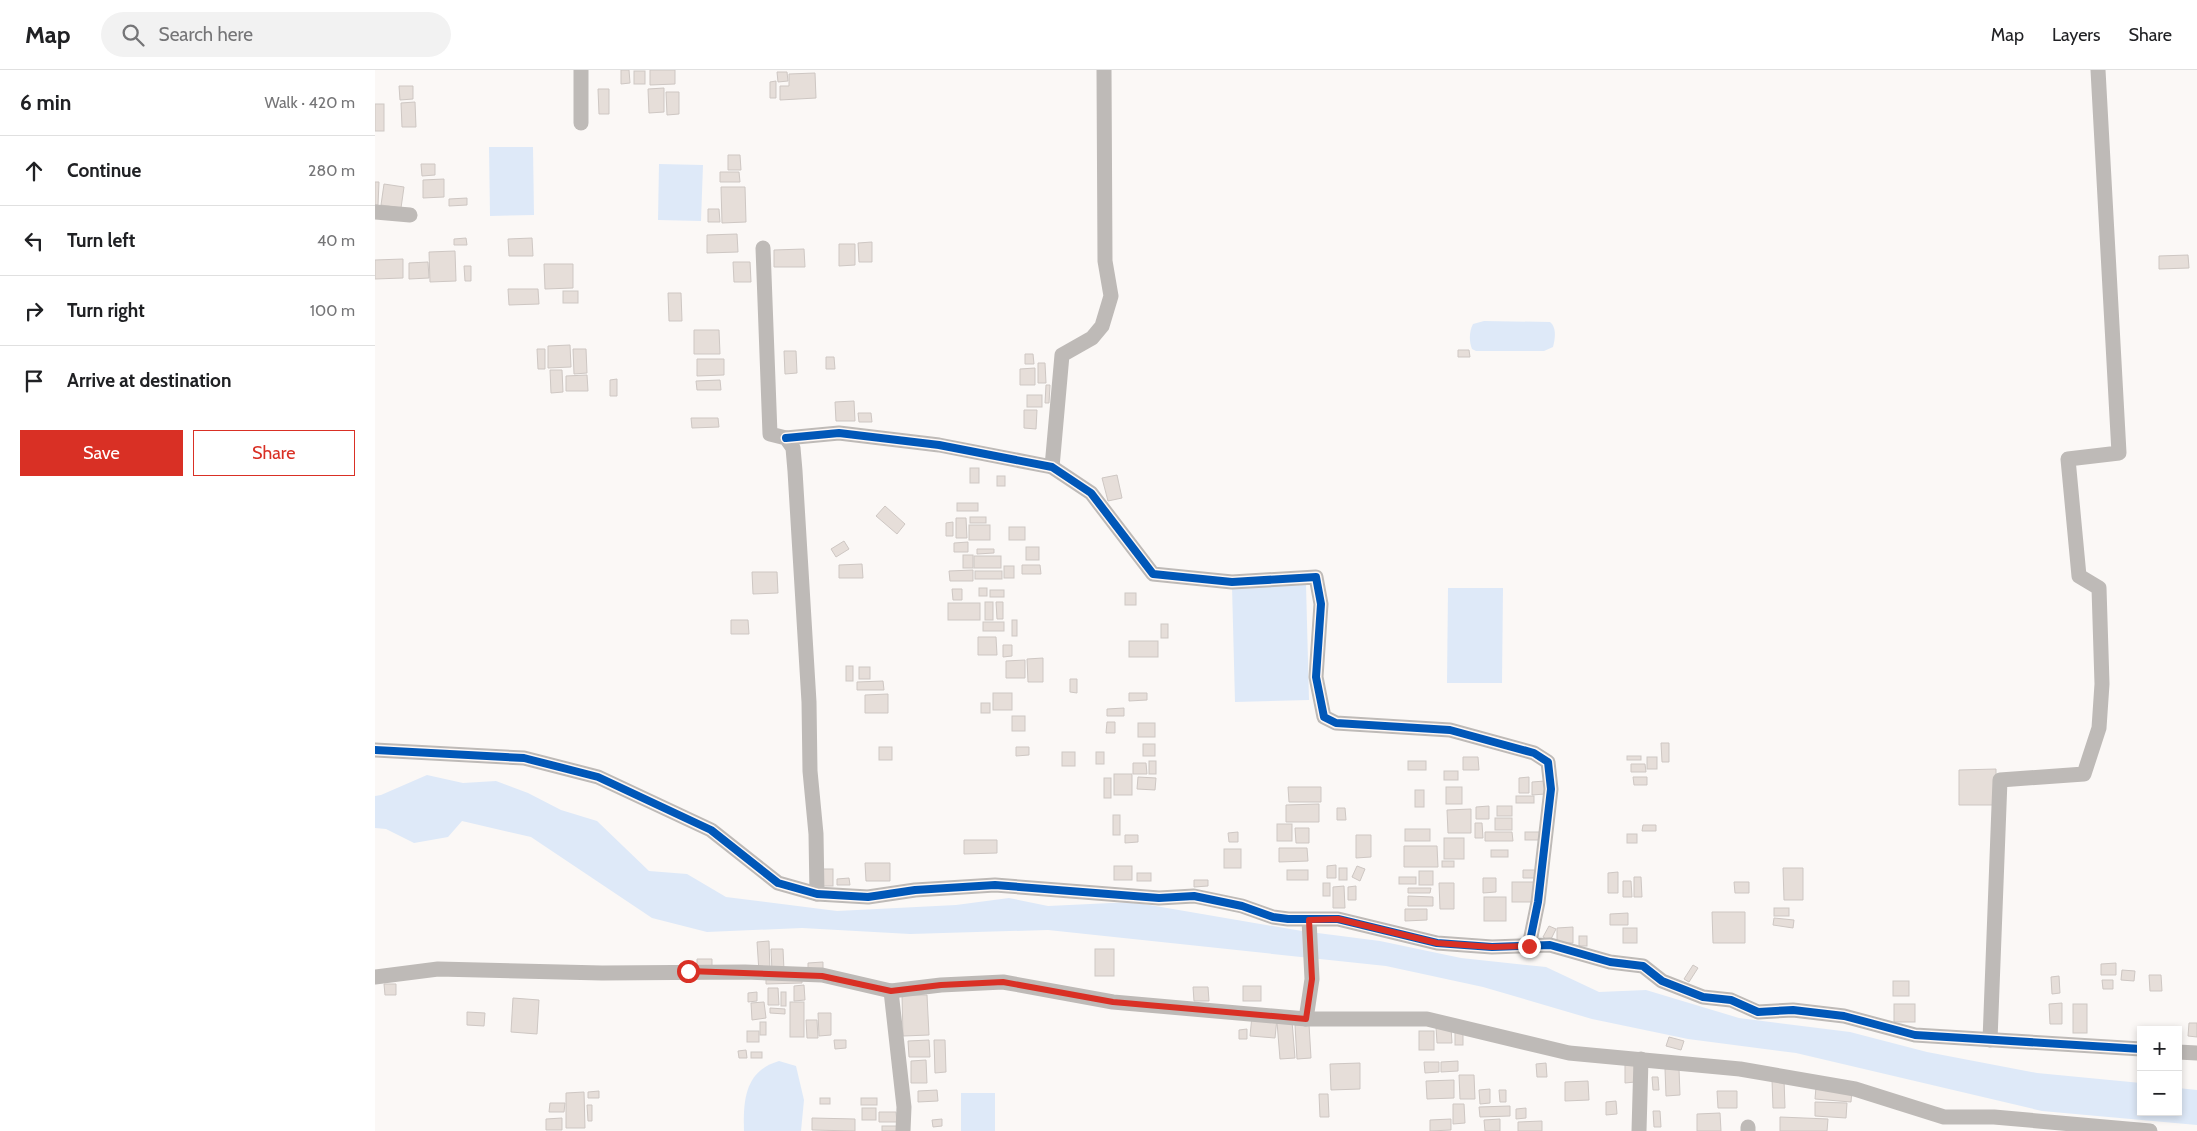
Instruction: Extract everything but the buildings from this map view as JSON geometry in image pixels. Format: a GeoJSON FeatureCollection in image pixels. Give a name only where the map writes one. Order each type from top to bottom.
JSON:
{"type":"FeatureCollection","features":[{"type":"Feature","properties":{"kind":"street"},"geometry":{"type":"LineString","coordinates":[[581,70],[581,123]]}},
{"type":"Feature","properties":{"kind":"street"},"geometry":{"type":"LineString","coordinates":[[1052,467],[1063,355],[1092,338],[1102,326],[1111,296],[1105,261],[1104,70]]}},
{"type":"Feature","properties":{"kind":"street"},"geometry":{"type":"LineString","coordinates":[[1990,1040],[2000,780],[2084,774],[2099,728],[2102,684],[2099,588],[2079,576],[2068,460],[2119,453],[2098,70]]}},
{"type":"Feature","properties":{"kind":"street"},"geometry":{"type":"LineString","coordinates":[[375,212],[410,215]]}},
{"type":"Feature","properties":{"kind":"street"},"geometry":{"type":"LineString","coordinates":[[763,248],[770,434],[786,438],[839,433],[939,445],[1052,467],[1091,493],[1153,574],[1231,582],[1316,577],[1321,604],[1316,677],[1324,717],[1336,723],[1450,730],[1534,753],[1548,762],[1551,789],[1538,902],[1529,946]]}},
{"type":"Feature","properties":{"kind":"street"},"geometry":{"type":"LineString","coordinates":[[786,438],[793,448],[795,471],[809,702],[810,771],[816,834],[817,894]]}},
{"type":"Feature","properties":{"kind":"street"},"geometry":{"type":"LineString","coordinates":[[375,750],[524,758],[598,777],[711,830],[778,883],[817,894],[868,897],[915,890],[995,884],[1159,898],[1194,896],[1242,906],[1273,917],[1309,922],[1338,919],[1437,943],[1492,947],[1550,945],[1610,962],[1643,966],[1662,981],[1703,997],[1731,1000],[1758,1012],[1793,1010],[1844,1016],[1915,1035],[2137,1049]]}},
{"type":"Feature","properties":{"kind":"street"},"geometry":{"type":"LineString","coordinates":[[1306,1019],[1312,979],[1309,922]]}},
{"type":"Feature","properties":{"kind":"street"},"geometry":{"type":"LineString","coordinates":[[375,977],[438,969],[602,973],[745,972],[822,976],[891,991],[941,985],[1003,982],[1113,1002],[1306,1019],[1427,1019],[1569,1053],[1740,1069],[1855,1089],[1944,1117],[1994,1117],[2116,1130],[2150,1131]]}},
{"type":"Feature","properties":{"kind":"street"},"geometry":{"type":"LineString","coordinates":[[891,991],[903,1107],[903,1131]]}},
{"type":"Feature","properties":{"kind":"street"},"geometry":{"type":"LineString","coordinates":[[2182,1052],[2197,1053]]}},
{"type":"Feature","properties":{"kind":"street"},"geometry":{"type":"LineString","coordinates":[[1639,1131],[1641,1059]]}},
{"type":"Feature","properties":{"kind":"water"},"geometry":{"type":"Polygon","coordinates":[[[489,147],[533,147],[534,215],[490,216],[489,147]]]}},
{"type":"Feature","properties":{"kind":"water"},"geometry":{"type":"Polygon","coordinates":[[[659,164],[703,165],[701,221],[658,220],[659,164]]]}},
{"type":"Feature","properties":{"kind":"water"},"geometry":{"type":"Polygon","coordinates":[[[1484,321],[1550,322],[1555,330],[1553,347],[1544,351],[1476,351],[1471,346],[1471,330],[1473,324],[1484,321]]]}},
{"type":"Feature","properties":{"kind":"water"},"geometry":{"type":"Polygon","coordinates":[[[1306,584],[1309,700],[1235,702],[1232,586],[1306,584]]]}},
{"type":"Feature","properties":{"kind":"water"},"geometry":{"type":"Polygon","coordinates":[[[1448,588],[1503,588],[1502,683],[1447,683],[1448,588]]]}},
{"type":"Feature","properties":{"kind":"water"},"geometry":{"type":"Polygon","coordinates":[[[427,775],[463,783],[496,781],[528,793],[561,810],[597,821],[649,871],[687,874],[726,897],[837,911],[956,905],[1009,898],[1048,906],[1132,902],[1302,931],[1380,941],[1461,958],[1546,967],[1599,992],[1646,990],[1739,1018],[1850,1032],[1927,1052],[2037,1073],[2137,1083],[2137,1116],[2182,1116],[2182,1088],[2197,1090],[2197,1125],[2042,1111],[1796,1053],[1688,1039],[1592,1019],[1483,987],[1386,966],[1048,930],[910,934],[802,928],[707,932],[652,918],[531,837],[462,821],[448,837],[414,843],[386,829],[375,828],[375,796],[427,775]]]}},
{"type":"Feature","properties":{"kind":"water"},"geometry":{"type":"Polygon","coordinates":[[[779,1061],[796,1066],[804,1100],[801,1131],[744,1131],[744,1108],[748,1088],[759,1072],[779,1061]]]}},
{"type":"Feature","properties":{"kind":"water"},"geometry":{"type":"Polygon","coordinates":[[[961,1093],[995,1093],[995,1131],[961,1131],[961,1093]]]}},
{"type":"Feature","properties":{"kind":"cycle path"},"geometry":{"type":"LineString","coordinates":[[786,438],[839,433],[939,445],[1052,467],[1091,493],[1153,574],[1232,582],[1316,577],[1321,604],[1316,677],[1324,717],[1336,723],[1450,730],[1534,753],[1548,762],[1551,789],[1538,902],[1529,946]]}},
{"type":"Feature","properties":{"kind":"cycle path"},"geometry":{"type":"LineString","coordinates":[[375,750],[524,758],[598,777],[711,830],[778,883],[817,894],[868,897],[915,890],[995,885],[1159,898],[1194,896],[1242,906],[1273,917],[1288,919],[1338,919],[1437,943],[1492,947],[1550,945],[1610,962],[1643,966],[1662,981],[1703,997],[1731,1000],[1758,1012],[1793,1010],[1844,1016],[1915,1035],[2137,1049]]}},
{"type":"Feature","properties":{"kind":"route"},"geometry":{"type":"LineString","coordinates":[[688,971],[822,976],[891,991],[941,985],[1003,982],[1113,1002],[1306,1019],[1312,979],[1309,920],[1338,919],[1437,943],[1492,947],[1529,946]]}}]}
